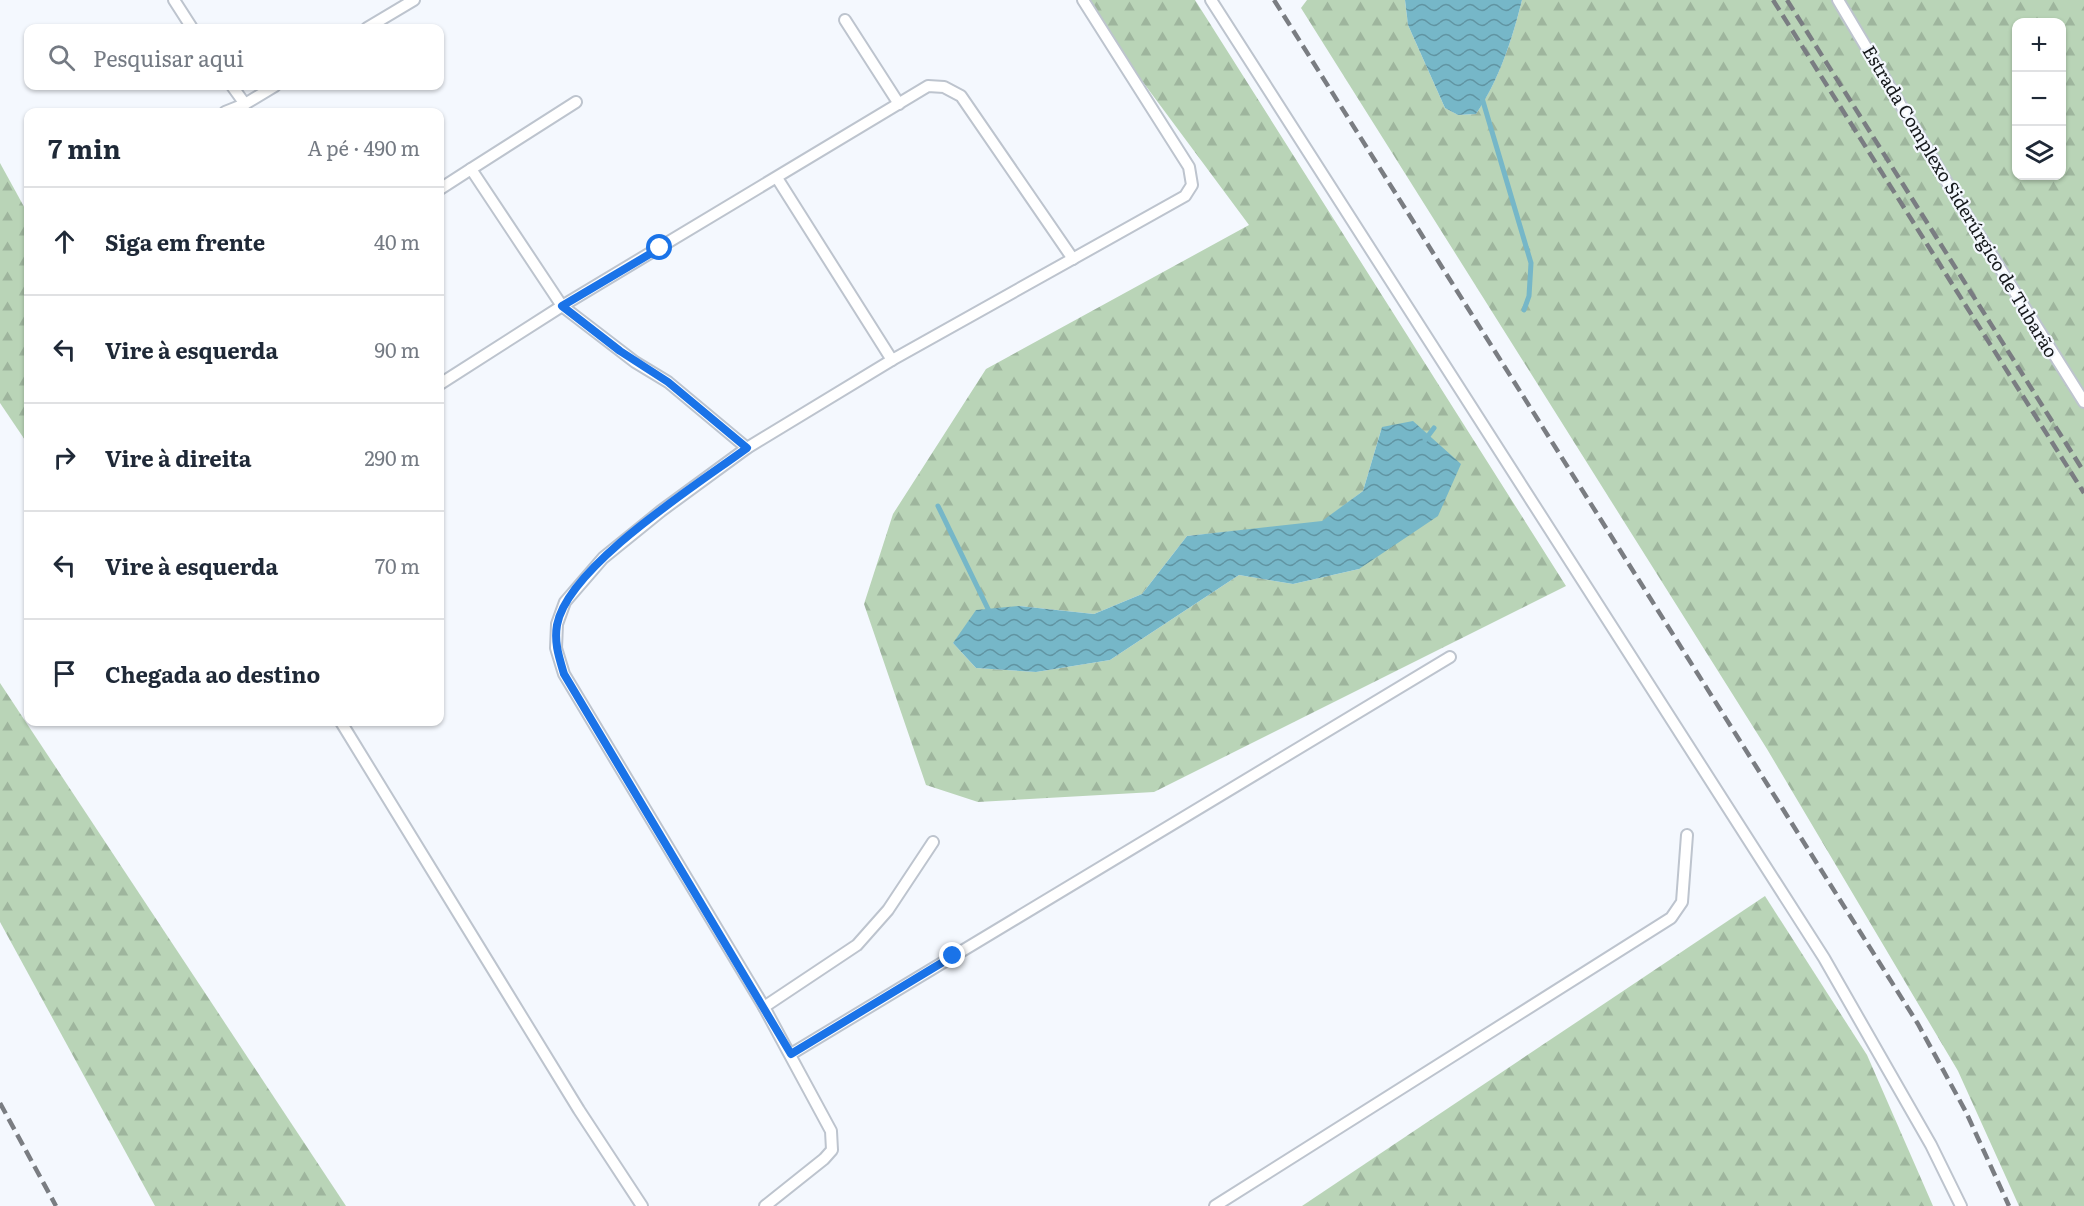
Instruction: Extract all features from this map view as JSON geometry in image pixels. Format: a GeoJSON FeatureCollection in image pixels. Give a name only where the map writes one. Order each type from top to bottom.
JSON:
{"type":"FeatureCollection","features":[{"type":"Feature","properties":{"kind":"lane"},"geometry":{"type":"LineString","coordinates":[[174,0],[189,24]]}},
{"type":"Feature","properties":{"kind":"lane"},"geometry":{"type":"LineString","coordinates":[[374,24],[414,0]]}},
{"type":"Feature","properties":{"kind":"lane"},"geometry":{"type":"LineString","coordinates":[[765,1206],[832,1150],[831,1131],[764,1007],[570,684],[556,648],[557,624],[565,602],[603,558],[747,448],[892,360],[1185,196],[1192,185],[1189,167],[1083,0]]}},
{"type":"Feature","properties":{"kind":"lane"},"geometry":{"type":"LineString","coordinates":[[1211,0],[1824,958],[1931,1145],[1960,1206]]}},
{"type":"Feature","properties":{"kind":"lane","name":"Estrada Complexo Siderúrgico de Tubarão"},"geometry":{"type":"LineString","coordinates":[[1838,0],[1964,211],[2084,402]]}},
{"type":"Feature","properties":{"kind":"lane"},"geometry":{"type":"LineString","coordinates":[[845,20],[899,104]]}},
{"type":"Feature","properties":{"kind":"lane"},"geometry":{"type":"LineString","coordinates":[[444,381],[562,306],[928,86],[944,87],[961,96],[1073,259]]}},
{"type":"Feature","properties":{"kind":"lane"},"geometry":{"type":"LineString","coordinates":[[235,90],[244,104]]}},
{"type":"Feature","properties":{"kind":"lane"},"geometry":{"type":"LineString","coordinates":[[234,108],[268,90]]}},
{"type":"Feature","properties":{"kind":"lane"},"geometry":{"type":"LineString","coordinates":[[444,186],[576,102]]}},
{"type":"Feature","properties":{"kind":"lane"},"geometry":{"type":"LineString","coordinates":[[471,169],[562,306],[620,351],[668,382],[747,448]]}},
{"type":"Feature","properties":{"kind":"lane"},"geometry":{"type":"LineString","coordinates":[[777,178],[892,360]]}},
{"type":"Feature","properties":{"kind":"lane"},"geometry":{"type":"LineString","coordinates":[[791,1054],[1450,657]]}},
{"type":"Feature","properties":{"kind":"lane"},"geometry":{"type":"LineString","coordinates":[[342,726],[579,1110],[642,1206]]}},
{"type":"Feature","properties":{"kind":"lane"},"geometry":{"type":"LineString","coordinates":[[1215,1206],[1671,918],[1682,902],[1687,835]]}},
{"type":"Feature","properties":{"kind":"lane"},"geometry":{"type":"LineString","coordinates":[[764,1007],[857,945],[888,910],[933,842]]}},
{"type":"Feature","properties":{"kind":"green space"},"geometry":{"type":"Polygon","coordinates":[[[1082,0],[1195,0],[1566,586],[1154,792],[978,802],[926,785],[864,604],[893,514],[986,369],[1249,225],[1082,0]],[[1382,427],[1363,491],[1322,522],[1187,536],[1142,594],[1094,614],[1019,606],[953,643],[976,668],[1036,672],[1110,660],[1239,575],[1293,584],[1359,569],[1382,427]]]}},
{"type":"Feature","properties":{"kind":"green space"},"geometry":{"type":"Polygon","coordinates":[[[1307,0],[1405,0],[1408,25],[1445,108],[1458,115],[1476,114],[1484,101],[1504,59],[1522,0],[2084,0],[2084,1206],[2019,1206],[1958,1071],[1767,749],[1301,8],[1307,0]]]}},
{"type":"Feature","properties":{"kind":"green space"},"geometry":{"type":"Polygon","coordinates":[[[0,163],[24,207],[24,439],[0,403],[0,163]]]}},
{"type":"Feature","properties":{"kind":"green space"},"geometry":{"type":"Polygon","coordinates":[[[0,683],[24,719],[24,726],[28,726],[346,1206],[155,1206],[0,922],[0,683]]]}},
{"type":"Feature","properties":{"kind":"green space"},"geometry":{"type":"Polygon","coordinates":[[[1765,896],[1867,1055],[1933,1206],[1302,1206],[1765,896]]]}},
{"type":"Feature","properties":{"kind":"water"},"geometry":{"type":"Polygon","coordinates":[[[1405,0],[1522,0],[1504,59],[1476,114],[1458,115],[1445,108],[1408,25],[1405,0]]]}},
{"type":"Feature","properties":{"kind":"water"},"geometry":{"type":"Polygon","coordinates":[[[1413,421],[1461,464],[1438,516],[1359,569],[1293,584],[1239,575],[1110,660],[1036,672],[976,668],[953,643],[976,610],[1019,606],[1094,614],[1142,594],[1187,536],[1322,521],[1363,491],[1382,427],[1413,421]]]}},
{"type":"Feature","properties":{"kind":"waterway"},"geometry":{"type":"LineString","coordinates":[[1482,98],[1531,263],[1529,296],[1524,310]]}},
{"type":"Feature","properties":{"kind":"waterway"},"geometry":{"type":"LineString","coordinates":[[1425,440],[1434,428]]}},
{"type":"Feature","properties":{"kind":"waterway"},"geometry":{"type":"LineString","coordinates":[[938,506],[991,615]]}},
{"type":"Feature","properties":{"kind":"railway"},"geometry":{"type":"LineString","coordinates":[[1274,0],[1918,1024],[1966,1112],[2009,1206]]}},
{"type":"Feature","properties":{"kind":"railway"},"geometry":{"type":"LineString","coordinates":[[1773,0],[2084,493]]}},
{"type":"Feature","properties":{"kind":"railway"},"geometry":{"type":"LineString","coordinates":[[1787,0],[2084,472]]}},
{"type":"Feature","properties":{"kind":"railway"},"geometry":{"type":"LineString","coordinates":[[0,1103],[56,1206]]}},
{"type":"Feature","properties":{"kind":"route"},"geometry":{"type":"LineString","coordinates":[[660,248],[562,306],[635,362],[668,382],[747,448],[603,558],[580,582],[565,602],[557,624],[556,648],[564,674],[791,1054],[953,956]]}}]}
